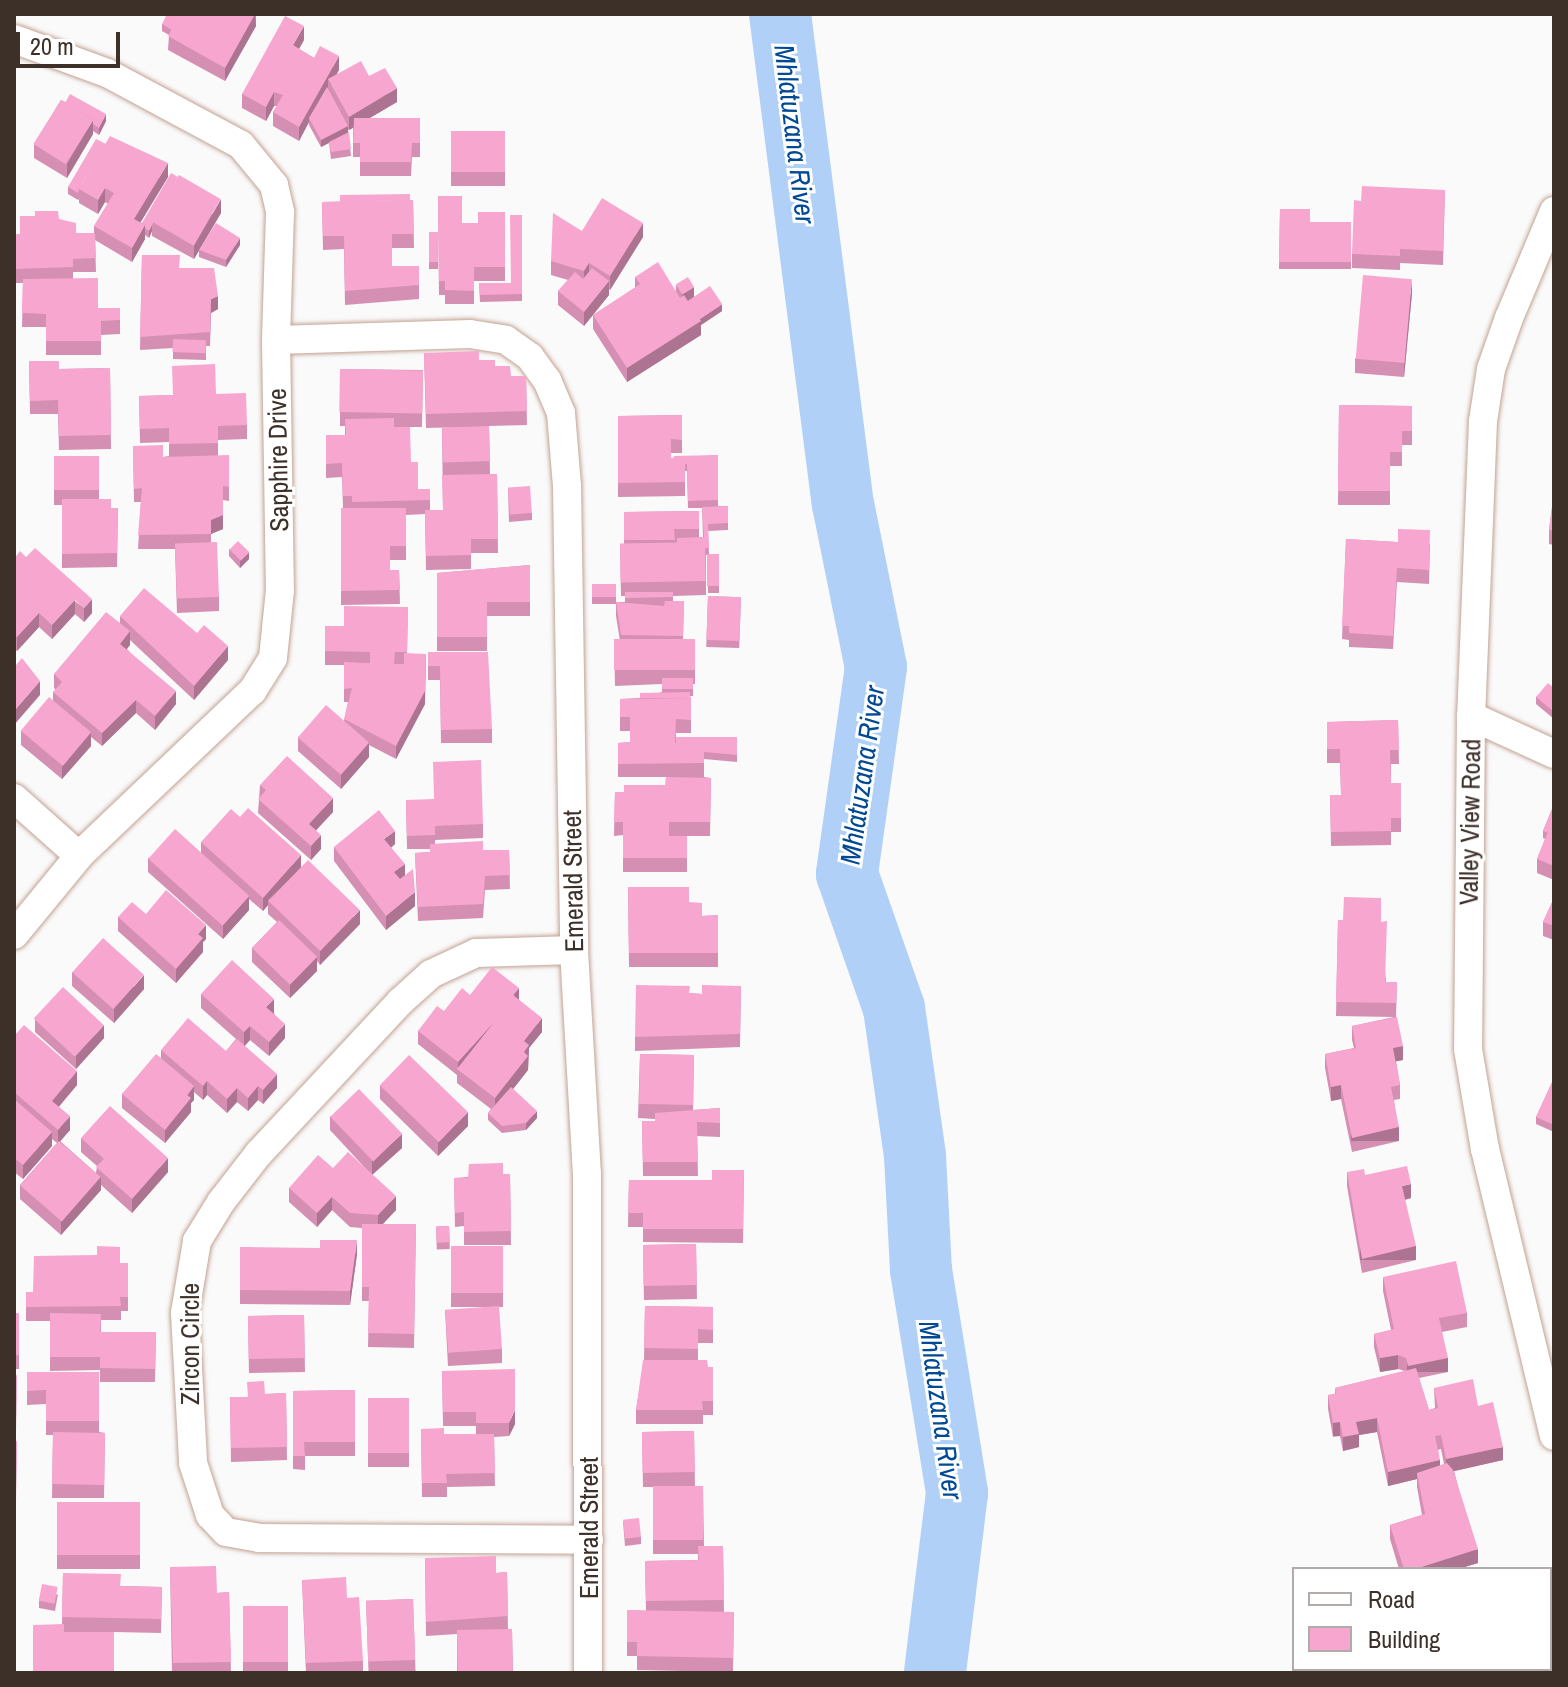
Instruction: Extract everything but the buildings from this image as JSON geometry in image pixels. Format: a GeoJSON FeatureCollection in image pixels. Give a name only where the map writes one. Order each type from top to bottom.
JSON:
{"type":"FeatureCollection","features":[{"type":"Feature","properties":{"kind":"street","name":"Sapphire Drive"},"geometry":{"type":"LineString","coordinates":[[14,39],[107,73],[241,145],[274,185],[280,212],[276,340],[280,590],[273,658],[227,718],[79,856],[14,935]]}},
{"type":"Feature","properties":{"kind":"street","name":"Valley View Road"},"geometry":{"type":"LineString","coordinates":[[1554,211],[1509,318],[1485,408],[1471,716],[1468,1049],[1485,1149],[1554,1436]]}},
{"type":"Feature","properties":{"kind":"street","name":"Emerald Street"},"geometry":{"type":"LineString","coordinates":[[276,340],[470,334],[506,340],[530,357],[547,380],[561,413],[567,486],[574,950],[587,1174],[588,1673]]}},
{"type":"Feature","properties":{"kind":"street"},"geometry":{"type":"LineString","coordinates":[[1471,716],[1554,754]]}},
{"type":"Feature","properties":{"kind":"street"},"geometry":{"type":"LineString","coordinates":[[14,798],[79,856]]}},
{"type":"Feature","properties":{"kind":"street","name":"Zircon Circle"},"geometry":{"type":"LineString","coordinates":[[574,950],[476,953],[431,974],[400,1002],[259,1153],[221,1202],[197,1241],[185,1313],[193,1463],[210,1515],[226,1532],[275,1539],[589,1540]]}},
{"type":"Feature","properties":{"kind":"waterway","name":"Mhlatuzana River"},"geometry":{"type":"LineString","coordinates":[[780,14],[843,504],[876,667],[847,874],[894,1008],[915,1156],[921,1270],[957,1493],[935,1673]]}}]}
